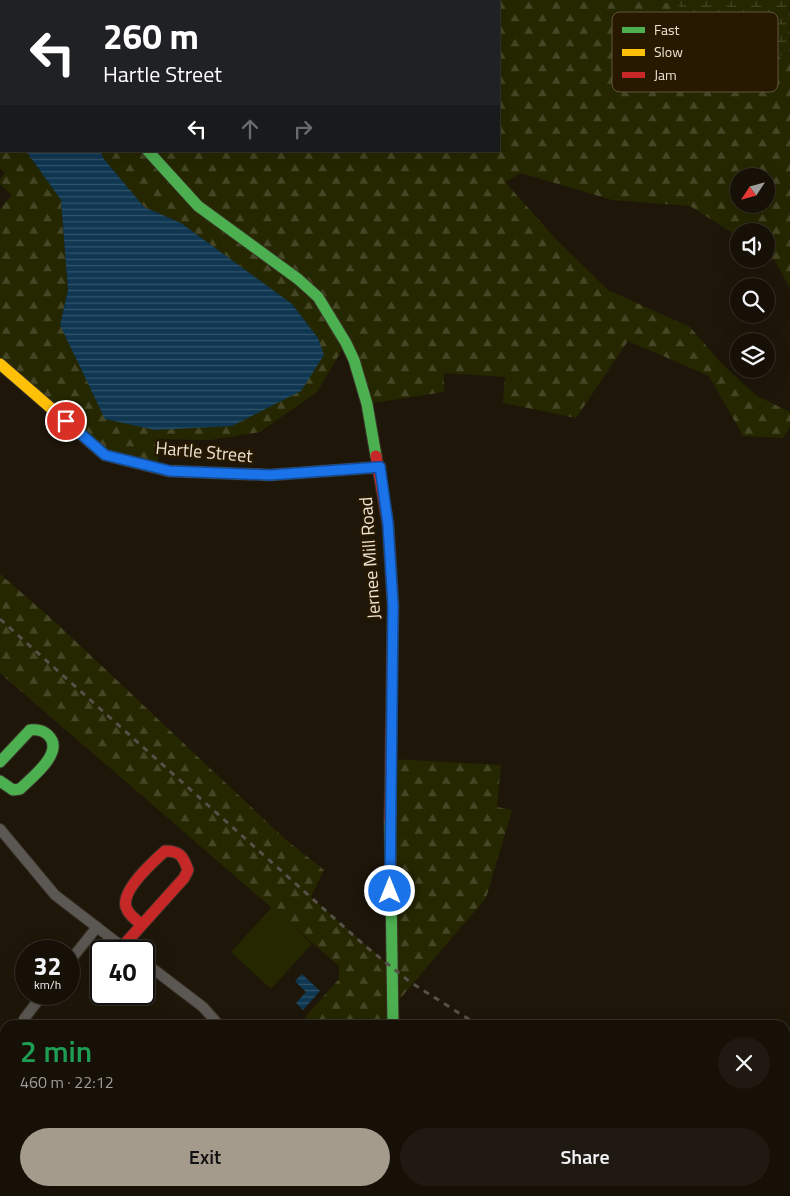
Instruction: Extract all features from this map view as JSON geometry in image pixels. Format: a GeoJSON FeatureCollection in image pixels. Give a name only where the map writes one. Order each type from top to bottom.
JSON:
{"type":"FeatureCollection","features":[{"type":"Feature","properties":{"kind":"street","name":"Jernee Mill Road"},"geometry":{"type":"LineString","coordinates":[[149,152],[198,206],[298,279],[318,297],[338,327],[354,360],[367,404],[380,467],[388,524],[393,605],[390,853],[393,1020]]}},
{"type":"Feature","properties":{"kind":"street","name":"Hartle Street"},"geometry":{"type":"LineString","coordinates":[[0,364],[105,455],[170,471],[270,475],[380,467]]}},
{"type":"Feature","properties":{"kind":"street"},"geometry":{"type":"LineString","coordinates":[[0,762],[30,730],[36,728],[44,731],[54,744],[53,752],[20,789],[13,790],[0,781]]}},
{"type":"Feature","properties":{"kind":"street"},"geometry":{"type":"LineString","coordinates":[[1,834],[55,895],[114,940]]}},
{"type":"Feature","properties":{"kind":"street"},"geometry":{"type":"LineString","coordinates":[[131,940],[141,924],[184,878],[188,870],[184,858],[174,850],[165,851],[128,893],[124,904],[128,913],[141,924]]}},
{"type":"Feature","properties":{"kind":"street"},"geometry":{"type":"LineString","coordinates":[[80,948],[97,927]]}},
{"type":"Feature","properties":{"kind":"street"},"geometry":{"type":"LineString","coordinates":[[155,970],[197,1002],[214,1020]]}},
{"type":"Feature","properties":{"kind":"street"},"geometry":{"type":"LineString","coordinates":[[24,1020],[35,1005]]}},
{"type":"Feature","properties":{"kind":"green space"},"geometry":{"type":"Polygon","coordinates":[[[500,0],[658,0],[681,7],[686,12],[612,12],[612,92],[778,92],[778,57],[790,52],[790,288],[775,261],[775,223],[730,223],[730,231],[690,206],[612,200],[521,173],[505,182],[555,238],[608,290],[690,327],[730,371],[730,378],[737,378],[757,396],[790,412],[790,427],[783,438],[743,436],[709,376],[628,341],[576,418],[503,403],[505,377],[444,373],[444,392],[367,404],[346,343],[317,392],[260,432],[209,440],[159,439],[158,468],[105,455],[0,364],[0,209],[12,195],[0,184],[0,180],[5,173],[0,168],[0,152],[27,152],[61,200],[68,290],[60,325],[318,338],[292,304],[181,223],[144,207],[104,159],[100,152],[500,152],[500,0]]]}},
{"type":"Feature","properties":{"kind":"green space"},"geometry":{"type":"Polygon","coordinates":[[[658,0],[790,0],[790,52],[778,57],[778,12],[686,12],[681,7],[658,0]]]}},
{"type":"Feature","properties":{"kind":"green space"},"geometry":{"type":"Polygon","coordinates":[[[0,574],[52,619],[285,839],[324,870],[311,897],[390,966],[391,759],[501,765],[497,807],[512,810],[486,898],[393,1007],[393,1020],[306,1020],[306,1016],[339,979],[339,966],[0,673],[0,574]]]}},
{"type":"Feature","properties":{"kind":"green space"},"geometry":{"type":"Polygon","coordinates":[[[272,907],[312,944],[271,989],[231,952],[272,907]]]}},
{"type":"Feature","properties":{"kind":"water"},"geometry":{"type":"Polygon","coordinates":[[[27,152],[100,152],[104,159],[144,207],[181,223],[292,304],[318,338],[324,355],[301,391],[232,426],[155,430],[105,419],[60,325],[68,290],[61,200],[27,152]]]}},
{"type":"Feature","properties":{"kind":"water"},"geometry":{"type":"Polygon","coordinates":[[[302,974],[320,991],[303,1010],[296,1003],[306,992],[295,981],[302,974]]]}},
{"type":"Feature","properties":{"kind":"railway"},"geometry":{"type":"LineString","coordinates":[[0,619],[364,945],[410,982],[470,1020]]}},
{"type":"Feature","properties":{"kind":"traffic: fast"},"geometry":{"type":"LineString","coordinates":[[149,152],[198,206],[298,279],[318,297],[354,360],[367,404],[376,456]]}},
{"type":"Feature","properties":{"kind":"traffic: fast"},"geometry":{"type":"LineString","coordinates":[[0,762],[30,730],[44,732],[52,742],[53,749],[50,757],[38,772],[20,789],[13,790],[0,781]]}},
{"type":"Feature","properties":{"kind":"traffic: fast"},"geometry":{"type":"LineString","coordinates":[[390,822],[393,1020]]}},
{"type":"Feature","properties":{"kind":"traffic: slow"},"geometry":{"type":"LineString","coordinates":[[0,364],[105,455],[169,471],[270,475],[380,467]]}},
{"type":"Feature","properties":{"kind":"traffic: jam"},"geometry":{"type":"LineString","coordinates":[[376,456],[388,524],[393,605],[390,822]]}},
{"type":"Feature","properties":{"kind":"traffic: jam"},"geometry":{"type":"LineString","coordinates":[[128,940],[184,878],[188,870],[178,853],[165,851],[140,876],[128,892],[126,900],[127,910],[141,924]]}},
{"type":"Feature","properties":{"kind":"route"},"geometry":{"type":"LineString","coordinates":[[66,421],[105,455],[170,471],[270,475],[380,467],[388,524],[393,605],[390,891]]}}]}
